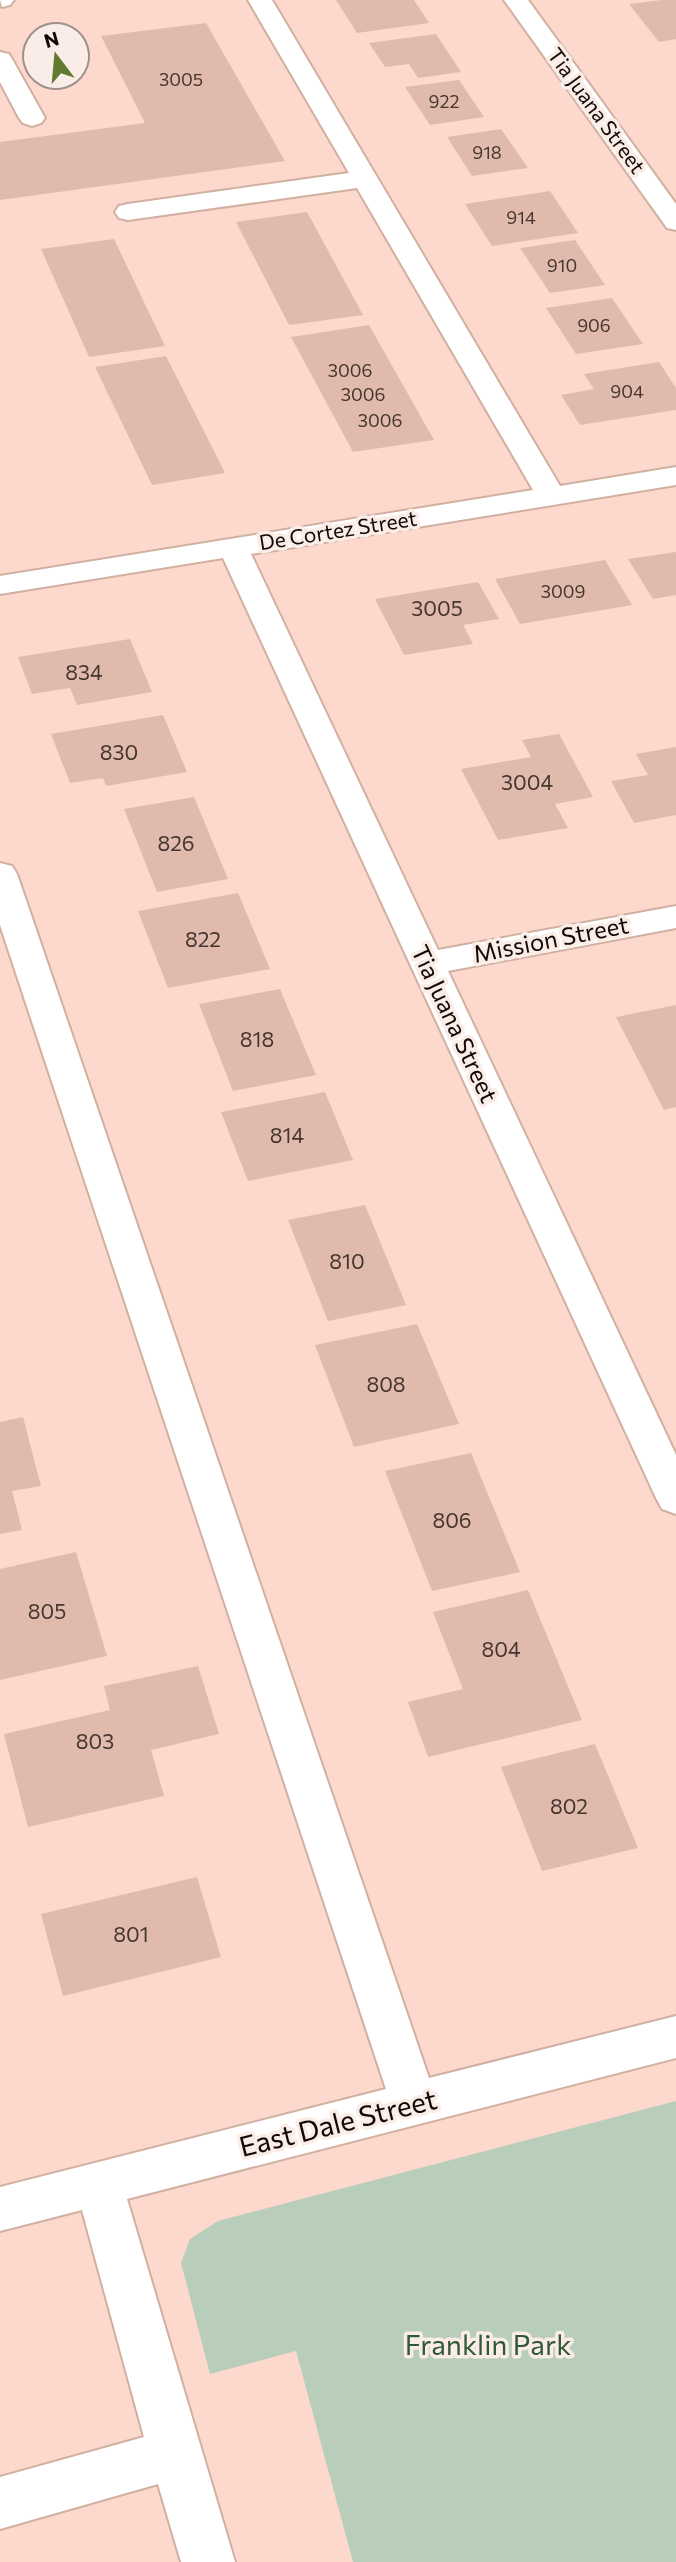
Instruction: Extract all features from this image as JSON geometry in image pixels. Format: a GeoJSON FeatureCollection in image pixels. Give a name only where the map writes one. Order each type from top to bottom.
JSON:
{"type":"FeatureCollection","features":[{"type":"Feature","properties":{"kind":"street"},"geometry":{"type":"LineString","coordinates":[[260,0],[551,496]]}},
{"type":"Feature","properties":{"kind":"street","name":"Tia Juana Street"},"geometry":{"type":"LineString","coordinates":[[516,0],[676,222]]}},
{"type":"Feature","properties":{"kind":"street"},"geometry":{"type":"LineString","coordinates":[[0,59],[32,118]]}},
{"type":"Feature","properties":{"kind":"street"},"geometry":{"type":"LineString","coordinates":[[128,212],[364,179]]}},
{"type":"Feature","properties":{"kind":"street","name":"De Cortez Street"},"geometry":{"type":"LineString","coordinates":[[0,585],[676,476]]}},
{"type":"Feature","properties":{"kind":"street","name":"Tia Juana Street"},"geometry":{"type":"LineString","coordinates":[[234,549],[676,1498]]}},
{"type":"Feature","properties":{"kind":"street"},"geometry":{"type":"LineString","coordinates":[[0,874],[414,2104]]}},
{"type":"Feature","properties":{"kind":"street","name":"Mission Street"},"geometry":{"type":"LineString","coordinates":[[425,964],[676,917]]}},
{"type":"Feature","properties":{"kind":"street","name":"East Dale Street"},"geometry":{"type":"LineString","coordinates":[[0,2210],[676,2037]]}},
{"type":"Feature","properties":{"kind":"street"},"geometry":{"type":"LineString","coordinates":[[99,2185],[208,2562]]}},
{"type":"Feature","properties":{"kind":"street"},"geometry":{"type":"LineString","coordinates":[[0,2502],[175,2454]]}},
{"type":"Feature","properties":{"kind":"green space","name":"Franklin Park"},"geometry":{"type":"Polygon","coordinates":[[[676,2101],[676,2562],[353,2562],[296,2351],[210,2374],[181,2263],[190,2239],[218,2221],[676,2101]]]}},
{"type":"Feature","properties":{"kind":"building"},"geometry":{"type":"Polygon","coordinates":[[[336,0],[414,0],[429,23],[357,33],[336,0]]]}},
{"type":"Feature","properties":{"kind":"building"},"geometry":{"type":"Polygon","coordinates":[[[676,0],[676,39],[659,42],[629,4],[676,0]]]}},
{"type":"Feature","properties":{"kind":"building"},"geometry":{"type":"Polygon","coordinates":[[[206,23],[285,161],[0,200],[0,142],[145,123],[101,36],[206,23]]]}},
{"type":"Feature","properties":{"kind":"building"},"geometry":{"type":"Polygon","coordinates":[[[436,34],[461,72],[418,78],[409,64],[385,67],[369,43],[436,34]]]}},
{"type":"Feature","properties":{"kind":"building"},"geometry":{"type":"Polygon","coordinates":[[[459,80],[484,117],[430,125],[405,87],[459,80]]]}},
{"type":"Feature","properties":{"kind":"building"},"geometry":{"type":"Polygon","coordinates":[[[501,129],[528,168],[472,176],[447,137],[501,129]]]}},
{"type":"Feature","properties":{"kind":"building"},"geometry":{"type":"Polygon","coordinates":[[[550,191],[578,233],[492,246],[465,204],[550,191]]]}},
{"type":"Feature","properties":{"kind":"building"},"geometry":{"type":"Polygon","coordinates":[[[307,212],[363,315],[289,325],[236,222],[307,212]]]}},
{"type":"Feature","properties":{"kind":"building"},"geometry":{"type":"Polygon","coordinates":[[[114,239],[165,346],[89,357],[41,249],[114,239]]]}},
{"type":"Feature","properties":{"kind":"building"},"geometry":{"type":"Polygon","coordinates":[[[575,240],[605,285],[550,293],[520,248],[575,240]]]}},
{"type":"Feature","properties":{"kind":"building"},"geometry":{"type":"Polygon","coordinates":[[[612,298],[643,344],[576,354],[546,308],[612,298]]]}},
{"type":"Feature","properties":{"kind":"building"},"geometry":{"type":"Polygon","coordinates":[[[369,325],[434,440],[353,452],[291,337],[369,325]]]}},
{"type":"Feature","properties":{"kind":"building"},"geometry":{"type":"Polygon","coordinates":[[[166,356],[225,473],[152,485],[95,367],[166,356]]]}},
{"type":"Feature","properties":{"kind":"building"},"geometry":{"type":"Polygon","coordinates":[[[659,362],[676,388],[676,410],[580,425],[561,395],[594,389],[584,374],[659,362]]]}},
{"type":"Feature","properties":{"kind":"building"},"geometry":{"type":"Polygon","coordinates":[[[676,552],[676,595],[653,599],[628,559],[676,552]]]}},
{"type":"Feature","properties":{"kind":"building"},"geometry":{"type":"Polygon","coordinates":[[[605,560],[632,605],[520,624],[495,579],[605,560]]]}},
{"type":"Feature","properties":{"kind":"building"},"geometry":{"type":"Polygon","coordinates":[[[478,582],[499,619],[463,625],[473,644],[404,655],[375,599],[478,582]]]}},
{"type":"Feature","properties":{"kind":"building"},"geometry":{"type":"Polygon","coordinates":[[[130,639],[152,692],[77,705],[70,688],[32,694],[18,657],[130,639]]]}},
{"type":"Feature","properties":{"kind":"building"},"geometry":{"type":"Polygon","coordinates":[[[163,715],[187,772],[106,786],[103,778],[70,783],[51,734],[163,715]]]}},
{"type":"Feature","properties":{"kind":"building"},"geometry":{"type":"Polygon","coordinates":[[[559,734],[593,797],[555,804],[568,828],[498,840],[461,769],[531,757],[522,740],[559,734]]]}},
{"type":"Feature","properties":{"kind":"building"},"geometry":{"type":"Polygon","coordinates":[[[676,747],[676,815],[634,823],[611,781],[648,775],[636,754],[676,747]]]}},
{"type":"Feature","properties":{"kind":"building"},"geometry":{"type":"Polygon","coordinates":[[[194,797],[228,879],[157,892],[124,809],[194,797]]]}},
{"type":"Feature","properties":{"kind":"building"},"geometry":{"type":"Polygon","coordinates":[[[238,893],[270,969],[168,988],[138,911],[238,893]]]}},
{"type":"Feature","properties":{"kind":"building"},"geometry":{"type":"Polygon","coordinates":[[[280,989],[316,1075],[233,1091],[199,1004],[280,989]]]}},
{"type":"Feature","properties":{"kind":"building"},"geometry":{"type":"Polygon","coordinates":[[[676,1005],[676,1107],[664,1110],[616,1017],[676,1005]]]}},
{"type":"Feature","properties":{"kind":"building"},"geometry":{"type":"Polygon","coordinates":[[[325,1092],[353,1160],[248,1181],[221,1112],[325,1092]]]}},
{"type":"Feature","properties":{"kind":"building"},"geometry":{"type":"Polygon","coordinates":[[[365,1205],[406,1305],[328,1321],[288,1220],[365,1205]]]}},
{"type":"Feature","properties":{"kind":"building"},"geometry":{"type":"Polygon","coordinates":[[[417,1324],[459,1424],[354,1447],[315,1345],[417,1324]]]}},
{"type":"Feature","properties":{"kind":"building"},"geometry":{"type":"Polygon","coordinates":[[[23,1417],[41,1486],[12,1491],[22,1530],[0,1534],[0,1422],[23,1417]]]}},
{"type":"Feature","properties":{"kind":"building"},"geometry":{"type":"Polygon","coordinates":[[[471,1453],[520,1572],[432,1591],[385,1471],[471,1453]]]}},
{"type":"Feature","properties":{"kind":"building"},"geometry":{"type":"Polygon","coordinates":[[[76,1552],[107,1656],[0,1680],[0,1569],[76,1552]]]}},
{"type":"Feature","properties":{"kind":"building"},"geometry":{"type":"Polygon","coordinates":[[[528,1590],[582,1720],[428,1757],[408,1702],[463,1689],[433,1612],[528,1590]]]}},
{"type":"Feature","properties":{"kind":"building"},"geometry":{"type":"Polygon","coordinates":[[[198,1666],[219,1734],[151,1750],[164,1796],[28,1827],[4,1734],[110,1710],[104,1686],[198,1666]]]}},
{"type":"Feature","properties":{"kind":"building"},"geometry":{"type":"Polygon","coordinates":[[[595,1744],[638,1848],[542,1871],[501,1767],[595,1744]]]}},
{"type":"Feature","properties":{"kind":"building"},"geometry":{"type":"Polygon","coordinates":[[[197,1877],[221,1957],[63,1996],[41,1914],[197,1877]]]}}]}
